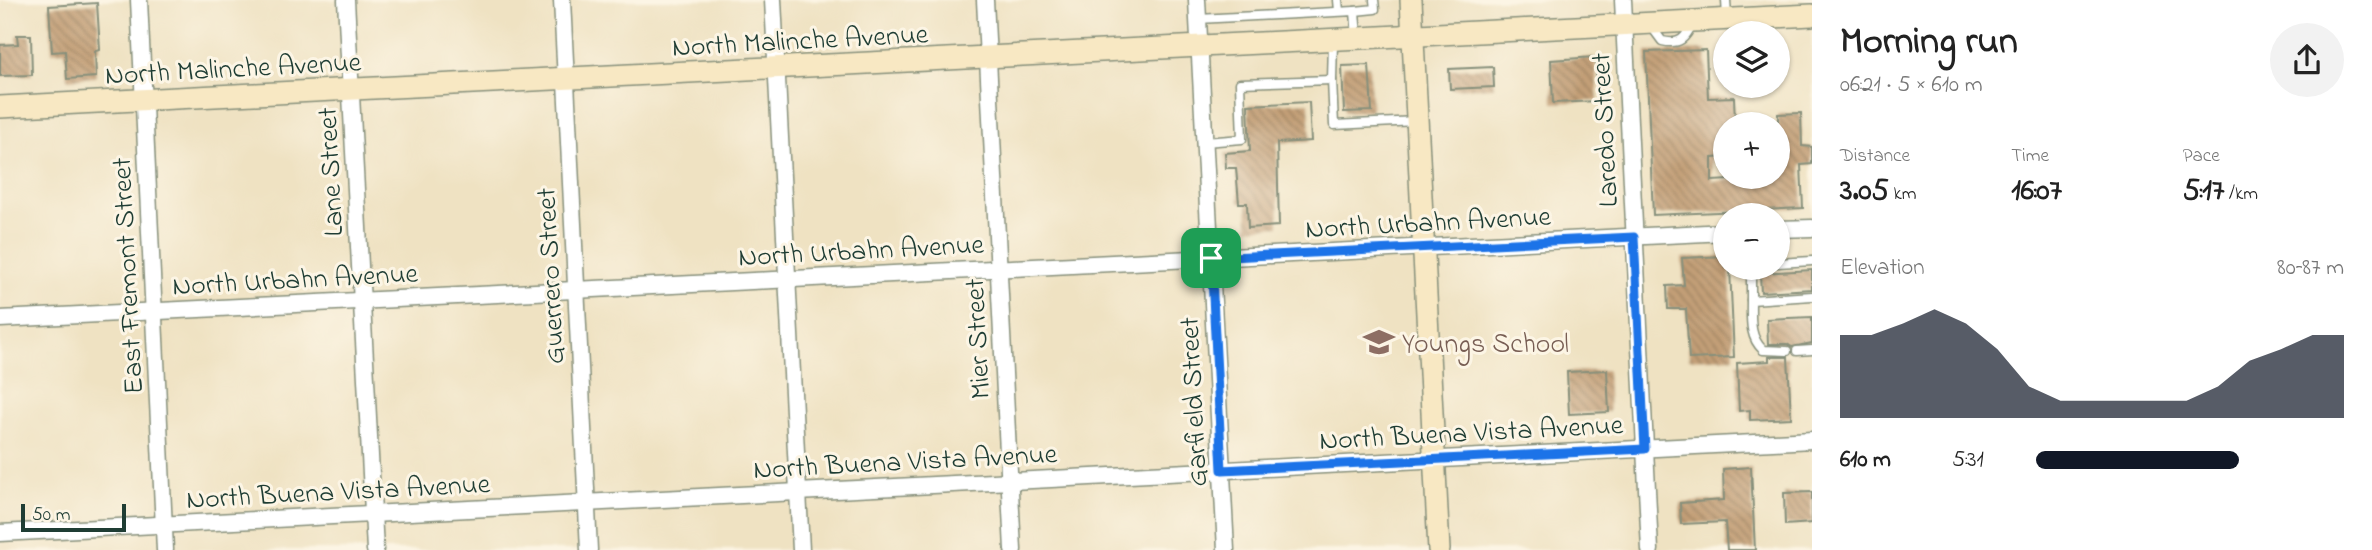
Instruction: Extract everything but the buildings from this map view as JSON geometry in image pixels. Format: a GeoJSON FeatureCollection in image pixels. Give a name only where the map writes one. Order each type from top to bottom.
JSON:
{"type":"FeatureCollection","features":[{"type":"Feature","properties":{"kind":"main road"},"geometry":{"type":"LineString","coordinates":[[1411,0],[1439,550]]}},
{"type":"Feature","properties":{"kind":"main road","name":"North Malinche Avenue"},"geometry":{"type":"LineString","coordinates":[[0,107],[1649,24],[1694,21],[1726,10],[1812,15]]}},
{"type":"Feature","properties":{"kind":"street","name":"East Fremont Street"},"geometry":{"type":"LineString","coordinates":[[139,0],[165,550]]}},
{"type":"Feature","properties":{"kind":"street","name":"Lane Street"},"geometry":{"type":"LineString","coordinates":[[346,0],[375,550]]}},
{"type":"Feature","properties":{"kind":"street","name":"Guerrero Street"},"geometry":{"type":"LineString","coordinates":[[562,0],[589,550]]}},
{"type":"Feature","properties":{"kind":"street"},"geometry":{"type":"LineString","coordinates":[[773,0],[801,550]]}},
{"type":"Feature","properties":{"kind":"street","name":"Mier Street"},"geometry":{"type":"LineString","coordinates":[[985,0],[1013,550]]}},
{"type":"Feature","properties":{"kind":"street","name":"Garfield Street"},"geometry":{"type":"LineString","coordinates":[[1197,0],[1226,550]]}},
{"type":"Feature","properties":{"kind":"street","name":"Laredo Street"},"geometry":{"type":"LineString","coordinates":[[1623,0],[1650,550]]}},
{"type":"Feature","properties":{"kind":"street"},"geometry":{"type":"LineString","coordinates":[[1790,229],[1812,228]]}},
{"type":"Feature","properties":{"kind":"street","name":"North Urbahn Avenue"},"geometry":{"type":"LineString","coordinates":[[0,319],[1713,233]]}},
{"type":"Feature","properties":{"kind":"street","name":"North Buena Vista Avenue"},"geometry":{"type":"LineString","coordinates":[[0,533],[1812,440]]}},
{"type":"Feature","properties":{"kind":"lane"},"geometry":{"type":"LineString","coordinates":[[1338,0],[1339,11]]}},
{"type":"Feature","properties":{"kind":"lane"},"geometry":{"type":"LineString","coordinates":[[1198,19],[1375,9],[1374,0]]}},
{"type":"Feature","properties":{"kind":"lane"},"geometry":{"type":"LineString","coordinates":[[1355,11],[1357,38]]}},
{"type":"Feature","properties":{"kind":"lane"},"geometry":{"type":"LineString","coordinates":[[1333,39],[1334,125],[1417,121]]}},
{"type":"Feature","properties":{"kind":"lane"},"geometry":{"type":"LineString","coordinates":[[1205,142],[1242,139],[1240,83],[1332,80]]}},
{"type":"Feature","properties":{"kind":"lane"},"geometry":{"type":"LineString","coordinates":[[1790,262],[1812,261]]}},
{"type":"Feature","properties":{"kind":"lane"},"geometry":{"type":"LineString","coordinates":[[1751,280],[1752,332],[1756,343],[1763,350],[1787,351]]}},
{"type":"Feature","properties":{"kind":"lane"},"geometry":{"type":"LineString","coordinates":[[1751,300],[1812,296]]}},
{"type":"Feature","properties":{"kind":"lane"},"geometry":{"type":"LineString","coordinates":[[1797,351],[1812,350]]}},
{"type":"Feature","properties":{"kind":"place","name":"Youngs School"},"geometry":{"type":"Point","coordinates":[1379,342]}},
{"type":"Feature","properties":{"kind":"route"},"geometry":{"type":"LineString","coordinates":[[1634,237],[1645,449],[1222,470],[1211,258],[1634,237]]}}]}
